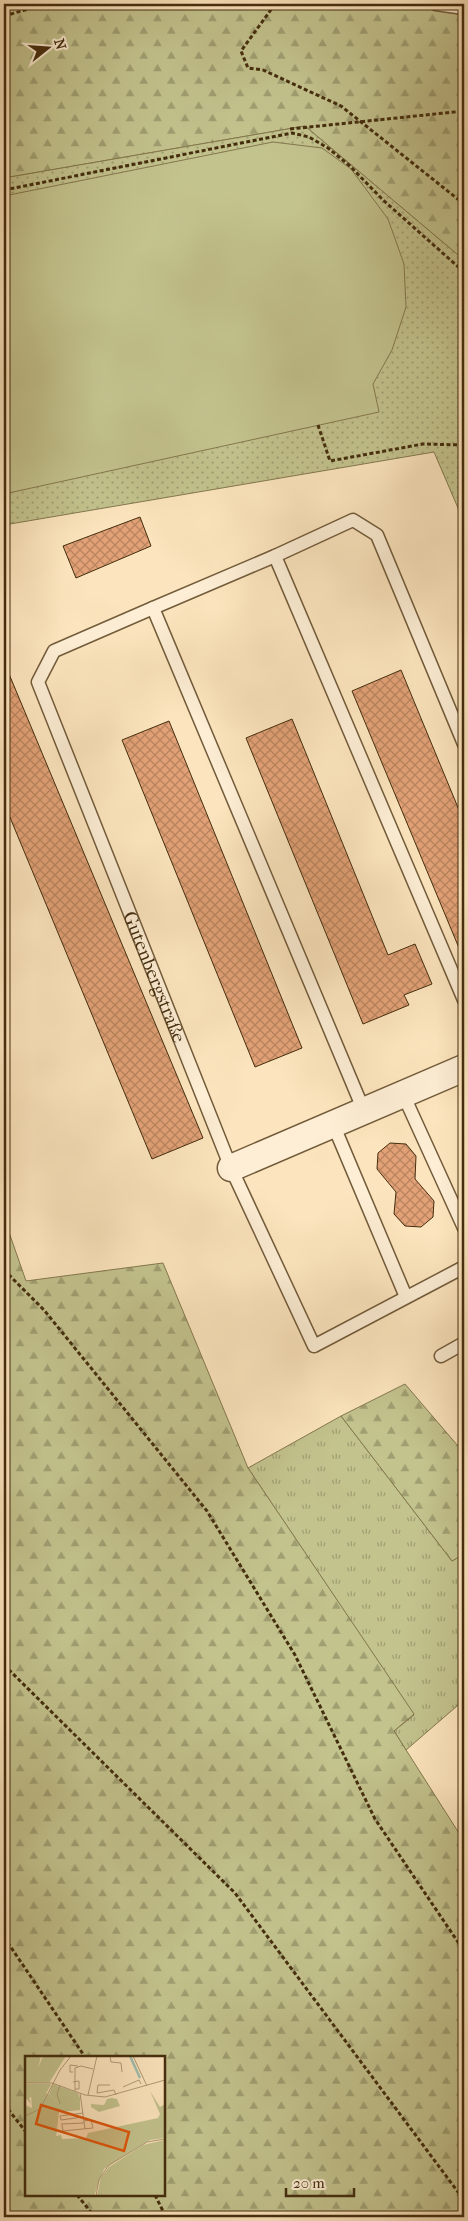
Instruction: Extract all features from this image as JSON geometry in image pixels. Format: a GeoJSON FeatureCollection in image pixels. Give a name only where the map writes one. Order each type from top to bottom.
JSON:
{"type":"FeatureCollection","features":[{"type":"Feature","properties":{"kind":"street"},"geometry":{"type":"LineString","coordinates":[[230,1168],[464,1068]]}},
{"type":"Feature","properties":{"kind":"lane"},"geometry":{"type":"LineString","coordinates":[[436,4],[464,8]]}},
{"type":"Feature","properties":{"kind":"lane","name":"Gutenbergstraße"},"geometry":{"type":"LineString","coordinates":[[406,1297],[314,1346],[230,1168],[38,682],[54,651],[275,556],[353,520],[377,535],[464,744]]}},
{"type":"Feature","properties":{"kind":"lane"},"geometry":{"type":"LineString","coordinates":[[275,556],[464,1000]]}},
{"type":"Feature","properties":{"kind":"lane"},"geometry":{"type":"LineString","coordinates":[[153,608],[364,1111]]}},
{"type":"Feature","properties":{"kind":"lane"},"geometry":{"type":"LineString","coordinates":[[403,1094],[464,1228]]}},
{"type":"Feature","properties":{"kind":"lane"},"geometry":{"type":"LineString","coordinates":[[333,1124],[406,1297],[464,1267]]}},
{"type":"Feature","properties":{"kind":"lane"},"geometry":{"type":"LineString","coordinates":[[441,1356],[464,1343]]}},
{"type":"Feature","properties":{"kind":"path"},"geometry":{"type":"LineString","coordinates":[[4,16],[46,4]]}},
{"type":"Feature","properties":{"kind":"path"},"geometry":{"type":"LineString","coordinates":[[274,4],[241,51],[248,68],[263,70],[341,106],[464,204]]}},
{"type":"Feature","properties":{"kind":"path"},"geometry":{"type":"LineString","coordinates":[[290,129],[464,111]]}},
{"type":"Feature","properties":{"kind":"path"},"geometry":{"type":"LineString","coordinates":[[4,190],[292,133],[309,137],[328,148],[350,166],[383,200],[464,272]]}},
{"type":"Feature","properties":{"kind":"path"},"geometry":{"type":"LineString","coordinates":[[318,425],[330,461],[423,444],[464,445]]}},
{"type":"Feature","properties":{"kind":"path"},"geometry":{"type":"LineString","coordinates":[[4,1270],[44,1310],[207,1511],[294,1655],[375,1819],[464,1951]]}},
{"type":"Feature","properties":{"kind":"path"},"geometry":{"type":"LineString","coordinates":[[4,1665],[235,1893],[464,2200]]}},
{"type":"Feature","properties":{"kind":"path"},"geometry":{"type":"LineString","coordinates":[[4,1937],[84,2056]]}},
{"type":"Feature","properties":{"kind":"path"},"geometry":{"type":"LineString","coordinates":[[4,2104],[25,2131]]}},
{"type":"Feature","properties":{"kind":"path"},"geometry":{"type":"LineString","coordinates":[[77,2196],[94,2217]]}},
{"type":"Feature","properties":{"kind":"path"},"geometry":{"type":"LineString","coordinates":[[156,2196],[166,2217]]}},
{"type":"Feature","properties":{"kind":"green space"},"geometry":{"type":"Polygon","coordinates":[[[4,4],[464,4],[464,260],[305,126],[4,178],[4,4]]]}},
{"type":"Feature","properties":{"kind":"green space"},"geometry":{"type":"Polygon","coordinates":[[[305,126],[464,260],[464,522],[434,452],[4,525],[4,178],[305,126]]]}},
{"type":"Feature","properties":{"kind":"green space"},"geometry":{"type":"Polygon","coordinates":[[[273,142],[322,148],[351,169],[388,219],[404,264],[406,307],[392,350],[373,384],[379,412],[4,494],[4,196],[273,142]]]}},
{"type":"Feature","properties":{"kind":"green space"},"geometry":{"type":"Polygon","coordinates":[[[4,1218],[26,1281],[163,1263],[248,1468],[414,1714],[394,1731],[464,1841],[464,2217],[4,2217],[4,1218]]]}},
{"type":"Feature","properties":{"kind":"green space"},"geometry":{"type":"Polygon","coordinates":[[[405,1384],[464,1453],[464,1554],[452,1561],[341,1416],[405,1384]]]}},
{"type":"Feature","properties":{"kind":"green space"},"geometry":{"type":"Polygon","coordinates":[[[341,1416],[452,1561],[464,1554],[464,1700],[406,1750],[394,1731],[414,1715],[248,1468],[341,1416]]]}},
{"type":"Feature","properties":{"kind":"building"},"geometry":{"type":"Polygon","coordinates":[[[140,517],[151,546],[76,578],[63,546],[140,517]]]}},
{"type":"Feature","properties":{"kind":"building"},"geometry":{"type":"Polygon","coordinates":[[[4,662],[203,1138],[152,1159],[4,803],[4,662]]]}},
{"type":"Feature","properties":{"kind":"building"},"geometry":{"type":"Polygon","coordinates":[[[401,670],[464,822],[464,960],[352,691],[401,670]]]}},
{"type":"Feature","properties":{"kind":"building"},"geometry":{"type":"Polygon","coordinates":[[[292,719],[388,955],[415,944],[432,984],[404,995],[409,1005],[363,1024],[246,738],[292,719]]]}},
{"type":"Feature","properties":{"kind":"building"},"geometry":{"type":"Polygon","coordinates":[[[169,721],[302,1048],[255,1067],[122,740],[169,721]]]}},
{"type":"Feature","properties":{"kind":"building"},"geometry":{"type":"Polygon","coordinates":[[[390,1143],[406,1144],[416,1156],[415,1179],[434,1201],[433,1217],[421,1227],[405,1226],[394,1214],[396,1192],[377,1169],[378,1153],[390,1143]]]}}]}
